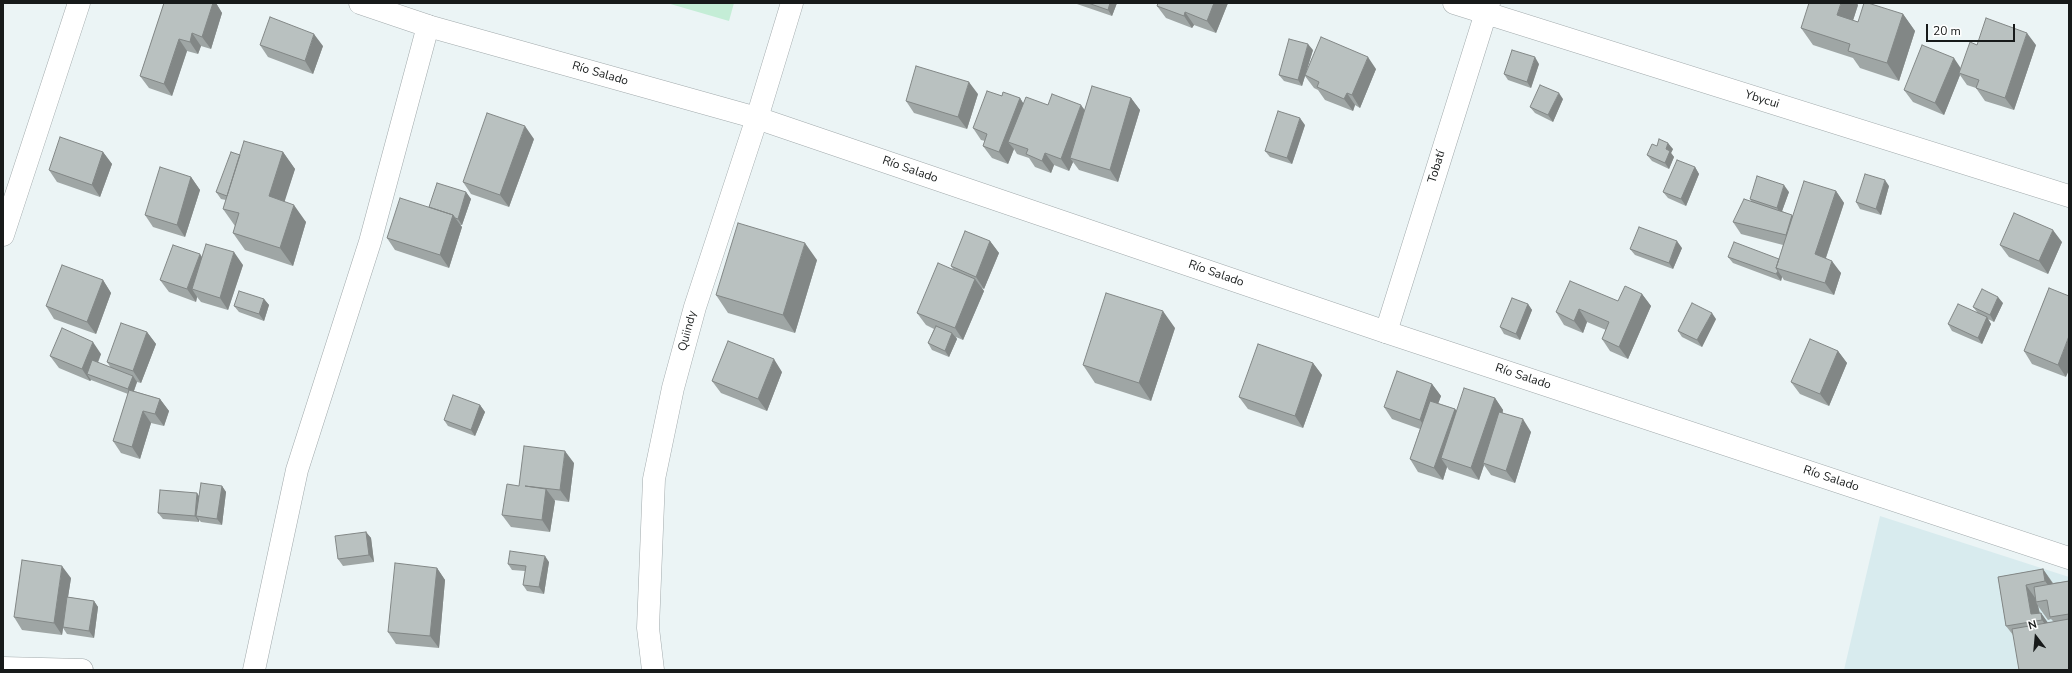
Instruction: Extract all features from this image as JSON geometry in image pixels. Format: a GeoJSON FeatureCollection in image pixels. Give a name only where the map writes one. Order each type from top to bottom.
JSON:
{"type":"FeatureCollection","features":[{"type":"Feature","properties":{"kind":"street"},"geometry":{"type":"LineString","coordinates":[[3,235],[79,3]]}},
{"type":"Feature","properties":{"kind":"street","name":"Río Salado"},"geometry":{"type":"LineString","coordinates":[[360,3],[428,26],[757,118],[1386,332],[2069,558]]}},
{"type":"Feature","properties":{"kind":"street","name":"Quiindy"},"geometry":{"type":"LineString","coordinates":[[652,670],[648,628],[654,479],[673,388],[694,307],[757,118],[792,3]]}},
{"type":"Feature","properties":{"kind":"street","name":"Ybycui"},"geometry":{"type":"LineString","coordinates":[[1454,3],[1487,8],[2069,196]]}},
{"type":"Feature","properties":{"kind":"street","name":"Tobatí"},"geometry":{"type":"LineString","coordinates":[[1386,332],[1487,8]]}},
{"type":"Feature","properties":{"kind":"street"},"geometry":{"type":"LineString","coordinates":[[254,670],[298,470],[370,242],[428,26]]}},
{"type":"Feature","properties":{"kind":"street"},"geometry":{"type":"LineString","coordinates":[[3,668],[82,670]]}},
{"type":"Feature","properties":{"kind":"shaded area"},"geometry":{"type":"Polygon","coordinates":[[[1880,516],[2069,577],[2069,670],[1844,670],[1880,516]]]}},
{"type":"Feature","properties":{"kind":"green space"},"geometry":{"type":"Polygon","coordinates":[[[667,3],[734,3],[729,21],[667,3]]]}},
{"type":"Feature","properties":{"kind":"building"},"geometry":{"type":"Polygon","coordinates":[[[164,3],[213,3],[202,37],[192,33],[190,42],[179,39],[164,84],[140,76],[164,3]]]}},
{"type":"Feature","properties":{"kind":"building"},"geometry":{"type":"Polygon","coordinates":[[[1088,3],[1110,3],[1108,10],[1088,3]]]}},
{"type":"Feature","properties":{"kind":"building"},"geometry":{"type":"Polygon","coordinates":[[[1158,3],[1214,3],[1207,21],[1185,12],[1184,16],[1157,6],[1158,3]]]}},
{"type":"Feature","properties":{"kind":"building"},"geometry":{"type":"Polygon","coordinates":[[[1809,3],[1841,3],[1837,15],[1858,22],[1864,3],[1903,14],[1887,63],[1848,51],[1850,44],[1801,28],[1809,3]]]}},
{"type":"Feature","properties":{"kind":"building"},"geometry":{"type":"Polygon","coordinates":[[[270,17],[314,34],[305,61],[260,45],[270,17]]]}},
{"type":"Feature","properties":{"kind":"building"},"geometry":{"type":"Polygon","coordinates":[[[1986,18],[2027,33],[2005,98],[1976,88],[1979,80],[1959,73],[1970,42],[1977,45],[1986,18]]]}},
{"type":"Feature","properties":{"kind":"building"},"geometry":{"type":"Polygon","coordinates":[[[1321,37],[1368,57],[1352,95],[1347,93],[1344,99],[1317,87],[1319,82],[1305,75],[1321,37]]]}},
{"type":"Feature","properties":{"kind":"building"},"geometry":{"type":"Polygon","coordinates":[[[1289,39],[1308,44],[1298,80],[1279,75],[1289,39]]]}},
{"type":"Feature","properties":{"kind":"building"},"geometry":{"type":"Polygon","coordinates":[[[1922,45],[1954,58],[1935,103],[1904,90],[1922,45]]]}},
{"type":"Feature","properties":{"kind":"building"},"geometry":{"type":"Polygon","coordinates":[[[1512,50],[1535,57],[1527,82],[1504,74],[1512,50]]]}},
{"type":"Feature","properties":{"kind":"building"},"geometry":{"type":"Polygon","coordinates":[[[916,66],[969,82],[958,117],[906,101],[916,66]]]}},
{"type":"Feature","properties":{"kind":"building"},"geometry":{"type":"Polygon","coordinates":[[[1540,85],[1559,93],[1548,115],[1530,107],[1540,85]]]}},
{"type":"Feature","properties":{"kind":"building"},"geometry":{"type":"Polygon","coordinates":[[[1092,86],[1131,98],[1110,170],[1070,158],[1092,86]]]}},
{"type":"Feature","properties":{"kind":"building"},"geometry":{"type":"Polygon","coordinates":[[[987,91],[1002,96],[1003,92],[1020,98],[999,152],[983,146],[987,134],[973,128],[987,91]]]}},
{"type":"Feature","properties":{"kind":"building"},"geometry":{"type":"Polygon","coordinates":[[[1052,94],[1081,105],[1061,159],[1045,153],[1042,161],[1026,154],[1028,149],[1008,142],[1026,97],[1048,105],[1052,94]]]}},
{"type":"Feature","properties":{"kind":"building"},"geometry":{"type":"Polygon","coordinates":[[[1278,111],[1300,118],[1287,158],[1265,151],[1278,111]]]}},
{"type":"Feature","properties":{"kind":"building"},"geometry":{"type":"Polygon","coordinates":[[[487,113],[525,126],[500,195],[463,182],[487,113]]]}},
{"type":"Feature","properties":{"kind":"building"},"geometry":{"type":"Polygon","coordinates":[[[60,137],[103,152],[92,185],[49,170],[60,137]]]}},
{"type":"Feature","properties":{"kind":"building"},"geometry":{"type":"Polygon","coordinates":[[[1659,139],[1668,143],[1666,149],[1670,151],[1665,163],[1647,155],[1652,144],[1657,146],[1659,139]]]}},
{"type":"Feature","properties":{"kind":"building"},"geometry":{"type":"Polygon","coordinates":[[[244,141],[283,152],[269,196],[294,205],[280,248],[233,233],[239,213],[223,209],[244,141]]]}},
{"type":"Feature","properties":{"kind":"building"},"geometry":{"type":"Polygon","coordinates":[[[231,152],[240,155],[227,196],[216,192],[231,152]]]}},
{"type":"Feature","properties":{"kind":"building"},"geometry":{"type":"Polygon","coordinates":[[[1677,160],[1695,167],[1681,199],[1663,192],[1677,160]]]}},
{"type":"Feature","properties":{"kind":"building"},"geometry":{"type":"Polygon","coordinates":[[[160,167],[191,177],[177,225],[145,215],[160,167]]]}},
{"type":"Feature","properties":{"kind":"building"},"geometry":{"type":"Polygon","coordinates":[[[1865,174],[1885,180],[1876,209],[1856,202],[1865,174]]]}},
{"type":"Feature","properties":{"kind":"building"},"geometry":{"type":"Polygon","coordinates":[[[1757,176],[1784,185],[1777,208],[1750,199],[1757,176]]]}},
{"type":"Feature","properties":{"kind":"building"},"geometry":{"type":"Polygon","coordinates":[[[1804,181],[1836,191],[1815,254],[1832,261],[1825,283],[1776,268],[1804,181]]]}},
{"type":"Feature","properties":{"kind":"building"},"geometry":{"type":"Polygon","coordinates":[[[437,183],[466,192],[458,219],[453,215],[429,207],[437,183]]]}},
{"type":"Feature","properties":{"kind":"building"},"geometry":{"type":"Polygon","coordinates":[[[400,198],[453,215],[440,255],[387,238],[400,198]]]}},
{"type":"Feature","properties":{"kind":"building"},"geometry":{"type":"Polygon","coordinates":[[[1744,199],[1792,215],[1786,235],[1733,222],[1744,199]]]}},
{"type":"Feature","properties":{"kind":"building"},"geometry":{"type":"Polygon","coordinates":[[[2014,213],[2053,230],[2039,261],[2000,245],[2014,213]]]}},
{"type":"Feature","properties":{"kind":"building"},"geometry":{"type":"Polygon","coordinates":[[[738,223],[805,243],[783,315],[716,295],[738,223]]]}},
{"type":"Feature","properties":{"kind":"building"},"geometry":{"type":"Polygon","coordinates":[[[1639,227],[1677,241],[1669,263],[1630,249],[1639,227]]]}},
{"type":"Feature","properties":{"kind":"building"},"geometry":{"type":"Polygon","coordinates":[[[965,231],[990,241],[976,277],[951,266],[965,231]]]}},
{"type":"Feature","properties":{"kind":"building"},"geometry":{"type":"Polygon","coordinates":[[[1734,242],[1779,259],[1776,268],[1778,271],[1776,274],[1728,257],[1734,242]]]}},
{"type":"Feature","properties":{"kind":"building"},"geometry":{"type":"Polygon","coordinates":[[[206,244],[234,252],[220,298],[192,289],[206,244]]]}},
{"type":"Feature","properties":{"kind":"building"},"geometry":{"type":"Polygon","coordinates":[[[173,245],[200,254],[187,289],[160,280],[173,245]]]}},
{"type":"Feature","properties":{"kind":"building"},"geometry":{"type":"Polygon","coordinates":[[[938,263],[975,279],[955,328],[917,313],[938,263]]]}},
{"type":"Feature","properties":{"kind":"building"},"geometry":{"type":"Polygon","coordinates":[[[62,265],[103,280],[87,322],[46,306],[62,265]]]}},
{"type":"Feature","properties":{"kind":"building"},"geometry":{"type":"Polygon","coordinates":[[[1570,281],[1618,301],[1625,286],[1642,294],[1619,347],[1602,339],[1609,322],[1579,309],[1574,321],[1556,312],[1570,281]]]}},
{"type":"Feature","properties":{"kind":"building"},"geometry":{"type":"Polygon","coordinates":[[[2049,288],[2069,296],[2069,336],[2058,365],[2024,351],[2049,288]]]}},
{"type":"Feature","properties":{"kind":"building"},"geometry":{"type":"Polygon","coordinates":[[[1982,289],[1998,297],[1990,315],[1973,307],[1982,289]]]}},
{"type":"Feature","properties":{"kind":"building"},"geometry":{"type":"Polygon","coordinates":[[[239,291],[264,299],[259,314],[234,306],[239,291]]]}},
{"type":"Feature","properties":{"kind":"building"},"geometry":{"type":"Polygon","coordinates":[[[1106,293],[1163,311],[1139,383],[1083,365],[1106,293]]]}},
{"type":"Feature","properties":{"kind":"building"},"geometry":{"type":"Polygon","coordinates":[[[1512,298],[1528,304],[1516,334],[1500,327],[1512,298]]]}},
{"type":"Feature","properties":{"kind":"building"},"geometry":{"type":"Polygon","coordinates":[[[1692,303],[1712,313],[1697,340],[1678,331],[1692,303]]]}},
{"type":"Feature","properties":{"kind":"building"},"geometry":{"type":"Polygon","coordinates":[[[1958,304],[1987,317],[1978,338],[1948,324],[1958,304]]]}},
{"type":"Feature","properties":{"kind":"building"},"geometry":{"type":"Polygon","coordinates":[[[121,323],[147,332],[133,371],[107,362],[121,323]]]}},
{"type":"Feature","properties":{"kind":"building"},"geometry":{"type":"Polygon","coordinates":[[[936,326],[952,333],[945,351],[928,343],[936,326]]]}},
{"type":"Feature","properties":{"kind":"building"},"geometry":{"type":"Polygon","coordinates":[[[62,328],[93,342],[82,369],[50,356],[62,328]]]}},
{"type":"Feature","properties":{"kind":"building"},"geometry":{"type":"Polygon","coordinates":[[[1810,339],[1838,351],[1820,394],[1791,382],[1810,339]]]}},
{"type":"Feature","properties":{"kind":"building"},"geometry":{"type":"Polygon","coordinates":[[[728,341],[774,359],[758,399],[712,381],[728,341]]]}},
{"type":"Feature","properties":{"kind":"building"},"geometry":{"type":"Polygon","coordinates":[[[1258,344],[1313,363],[1295,416],[1239,397],[1258,344]]]}},
{"type":"Feature","properties":{"kind":"building"},"geometry":{"type":"Polygon","coordinates":[[[92,360],[133,376],[128,389],[87,374],[92,360]]]}},
{"type":"Feature","properties":{"kind":"building"},"geometry":{"type":"Polygon","coordinates":[[[1397,371],[1432,384],[1420,420],[1384,407],[1397,371]]]}},
{"type":"Feature","properties":{"kind":"building"},"geometry":{"type":"Polygon","coordinates":[[[1464,388],[1495,398],[1471,468],[1441,458],[1464,388]]]}},
{"type":"Feature","properties":{"kind":"building"},"geometry":{"type":"Polygon","coordinates":[[[129,390],[160,399],[155,414],[143,411],[132,447],[113,441],[129,390]]]}},
{"type":"Feature","properties":{"kind":"building"},"geometry":{"type":"Polygon","coordinates":[[[453,395],[480,405],[471,430],[444,420],[453,395]]]}},
{"type":"Feature","properties":{"kind":"building"},"geometry":{"type":"Polygon","coordinates":[[[1430,401],[1455,409],[1434,468],[1410,459],[1430,401]]]}},
{"type":"Feature","properties":{"kind":"building"},"geometry":{"type":"Polygon","coordinates":[[[1499,412],[1523,419],[1506,471],[1483,463],[1499,412]]]}},
{"type":"Feature","properties":{"kind":"building"},"geometry":{"type":"Polygon","coordinates":[[[524,446],[565,451],[560,490],[525,486],[546,489],[542,520],[502,515],[507,484],[519,486],[524,446]]]}},
{"type":"Feature","properties":{"kind":"building"},"geometry":{"type":"Polygon","coordinates":[[[201,483],[222,486],[217,519],[196,516],[201,483]]]}},
{"type":"Feature","properties":{"kind":"building"},"geometry":{"type":"Polygon","coordinates":[[[160,490],[197,493],[195,516],[158,513],[160,490]]]}},
{"type":"Feature","properties":{"kind":"building"},"geometry":{"type":"Polygon","coordinates":[[[366,532],[369,555],[338,559],[335,536],[366,532]]]}},
{"type":"Feature","properties":{"kind":"building"},"geometry":{"type":"Polygon","coordinates":[[[510,551],[545,556],[539,587],[523,585],[526,566],[508,564],[510,551]]]}},
{"type":"Feature","properties":{"kind":"building"},"geometry":{"type":"Polygon","coordinates":[[[22,560],[62,566],[54,623],[14,617],[22,560]]]}},
{"type":"Feature","properties":{"kind":"building"},"geometry":{"type":"Polygon","coordinates":[[[395,563],[437,568],[430,636],[388,632],[395,563]]]}},
{"type":"Feature","properties":{"kind":"building"},"geometry":{"type":"Polygon","coordinates":[[[2043,569],[2045,581],[2026,585],[2031,614],[2041,613],[2042,620],[2006,626],[1998,577],[2043,569]]]}},
{"type":"Feature","properties":{"kind":"building"},"geometry":{"type":"Polygon","coordinates":[[[2069,581],[2069,614],[2050,617],[2047,600],[2036,602],[2034,587],[2069,581]]]}},
{"type":"Feature","properties":{"kind":"building"},"geometry":{"type":"Polygon","coordinates":[[[67,597],[94,601],[89,631],[63,627],[67,597]]]}},
{"type":"Feature","properties":{"kind":"building"},"geometry":{"type":"Polygon","coordinates":[[[2069,619],[2069,670],[2019,670],[2012,629],[2069,619]]]}}]}
